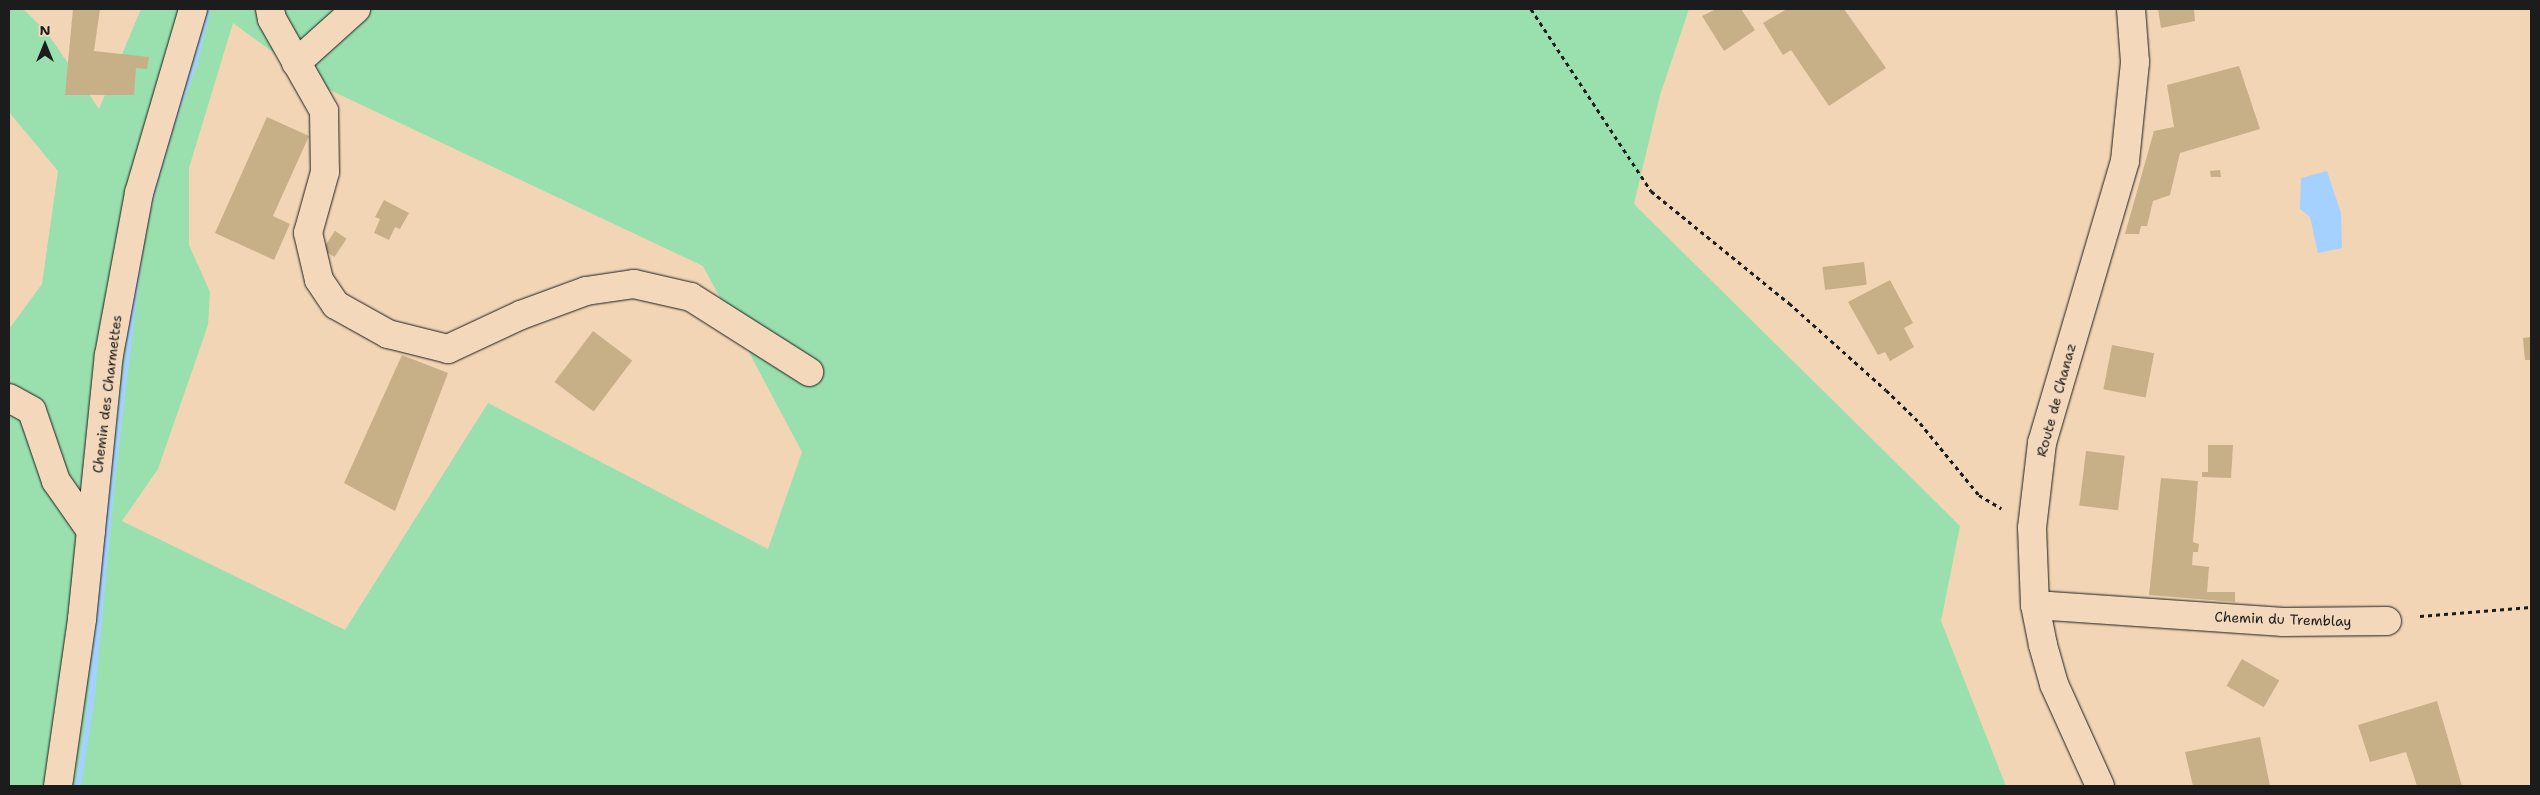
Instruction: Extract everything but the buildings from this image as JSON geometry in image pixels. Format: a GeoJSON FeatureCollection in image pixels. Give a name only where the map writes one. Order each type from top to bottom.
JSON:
{"type":"FeatureCollection","features":[{"type":"Feature","properties":{"kind":"street","name":"Chemin des Charmettes"},"geometry":{"type":"LineString","coordinates":[[58,786],[91,530],[108,355],[139,193],[193,9]]}},
{"type":"Feature","properties":{"kind":"street"},"geometry":{"type":"LineString","coordinates":[[270,9],[296,63],[324,111],[325,172],[308,233],[319,280],[336,305],[388,334],[448,349],[521,315],[586,290],[634,284],[691,298],[809,372]]}},
{"type":"Feature","properties":{"kind":"street"},"geometry":{"type":"LineString","coordinates":[[296,63],[356,9]]}},
{"type":"Feature","properties":{"kind":"street","name":"Route de Chanaz"},"geometry":{"type":"LineString","coordinates":[[2100,786],[2054,684],[2035,606],[2032,528],[2042,443],[2126,161],[2135,62],[2131,9]]}},
{"type":"Feature","properties":{"kind":"street"},"geometry":{"type":"LineString","coordinates":[[9,398],[32,411],[56,481],[91,530]]}},
{"type":"Feature","properties":{"kind":"street","name":"Chemin du Tremblay"},"geometry":{"type":"LineString","coordinates":[[2035,606],[2282,622],[2387,621]]}},
{"type":"Feature","properties":{"kind":"path"},"geometry":{"type":"LineString","coordinates":[[1531,9],[1651,191],[1789,303],[1886,390],[1920,423],[1979,495],[2032,528]]}},
{"type":"Feature","properties":{"kind":"path"},"geometry":{"type":"LineString","coordinates":[[2387,621],[2531,608]]}},
{"type":"Feature","properties":{"kind":"green space"},"geometry":{"type":"Polygon","coordinates":[[[9,9],[23,9],[46,31],[99,109],[141,9],[1689,9],[1660,95],[1634,204],[1960,526],[1941,621],[2006,786],[9,786],[9,329],[42,284],[58,171],[9,112],[9,9]],[[233,23],[189,168],[189,245],[210,292],[208,325],[158,469],[122,521],[345,630],[488,403],[768,549],[802,452],[703,266],[315,83],[233,23]]]}},
{"type":"Feature","properties":{"kind":"water"},"geometry":{"type":"Polygon","coordinates":[[[206,9],[211,9],[197,65],[174,127],[146,226],[116,470],[95,696],[81,786],[75,786],[85,726],[111,472],[141,224],[165,129],[192,67],[206,9]]]}},
{"type":"Feature","properties":{"kind":"water"},"geometry":{"type":"Polygon","coordinates":[[[2327,171],[2341,213],[2342,248],[2318,253],[2310,217],[2300,209],[2301,178],[2327,171]]]}}]}
